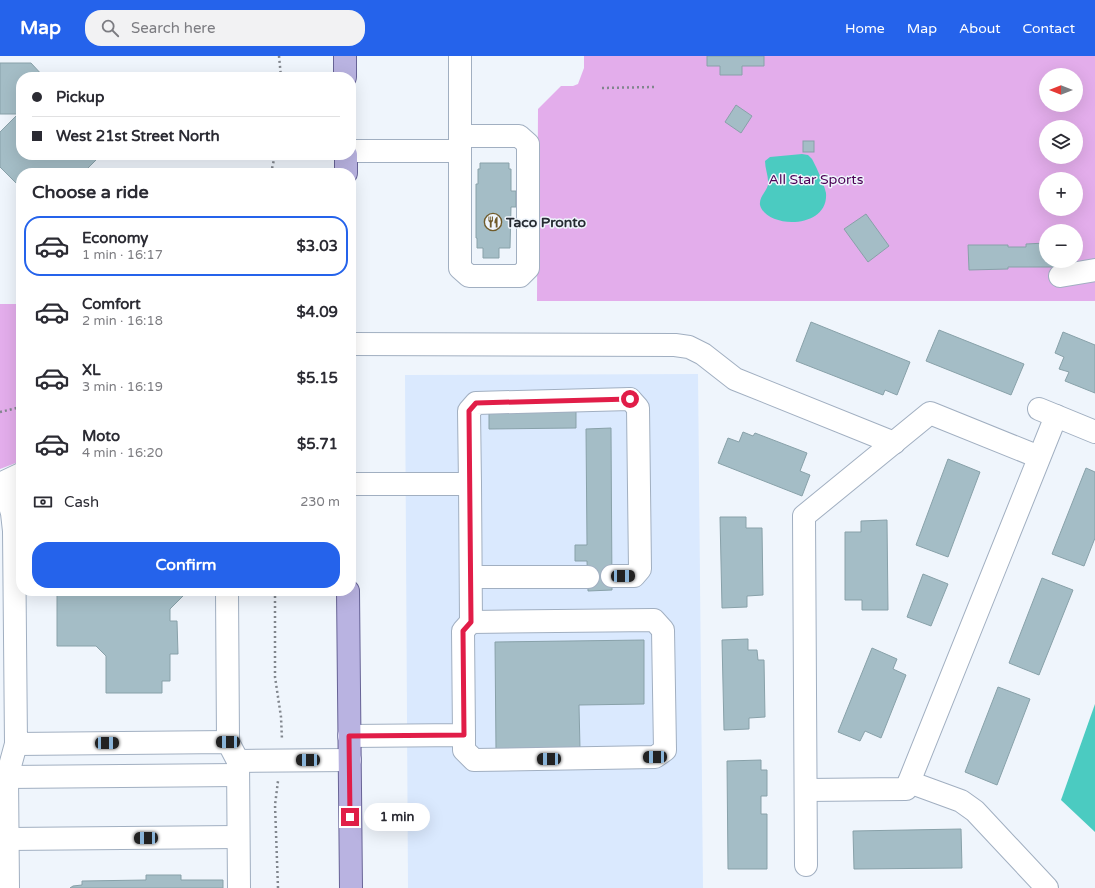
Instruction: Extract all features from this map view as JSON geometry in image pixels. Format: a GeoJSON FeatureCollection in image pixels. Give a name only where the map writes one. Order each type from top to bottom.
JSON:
{"type":"FeatureCollection","features":[{"type":"Feature","properties":{"kind":"main road"},"geometry":{"type":"LineString","coordinates":[[345,56],[345,72]]}},
{"type":"Feature","properties":{"kind":"main road"},"geometry":{"type":"LineString","coordinates":[[348,596],[350,888]]}},
{"type":"Feature","properties":{"kind":"lane"},"geometry":{"type":"LineString","coordinates":[[356,151],[460,144],[519,136],[528,144],[528,268],[520,276],[469,276],[460,268],[460,144],[460,56]]}},
{"type":"Feature","properties":{"kind":"lane"},"geometry":{"type":"LineString","coordinates":[[1060,276],[1095,270]]}},
{"type":"Feature","properties":{"kind":"lane"},"geometry":{"type":"LineString","coordinates":[[356,344],[675,345],[689,347],[704,354],[736,379],[894,443]]}},
{"type":"Feature","properties":{"kind":"lane"},"geometry":{"type":"LineString","coordinates":[[471,622],[654,620],[663,630],[665,750],[655,757],[474,760],[464,750],[463,631],[471,622],[469,411],[476,403],[630,399],[638,408],[640,569],[634,576],[612,576]]}},
{"type":"Feature","properties":{"kind":"lane"},"geometry":{"type":"LineString","coordinates":[[806,790],[906,789],[1039,457],[1047,412],[1095,432]]}},
{"type":"Feature","properties":{"kind":"lane"},"geometry":{"type":"LineString","coordinates":[[806,865],[804,516],[930,413],[1039,457]]}},
{"type":"Feature","properties":{"kind":"lane"},"geometry":{"type":"LineString","coordinates":[[8,480],[12,513],[16,525]]}},
{"type":"Feature","properties":{"kind":"lane"},"geometry":{"type":"LineString","coordinates":[[356,484],[470,484]]}},
{"type":"Feature","properties":{"kind":"lane"},"geometry":{"type":"LineString","coordinates":[[470,577],[588,577]]}},
{"type":"Feature","properties":{"kind":"lane"},"geometry":{"type":"LineString","coordinates":[[8,888],[7,777],[16,744],[17,596]]}},
{"type":"Feature","properties":{"kind":"lane"},"geometry":{"type":"LineString","coordinates":[[227,596],[239,888]]}},
{"type":"Feature","properties":{"kind":"lane"},"geometry":{"type":"LineString","coordinates":[[349,736],[464,735]]}},
{"type":"Feature","properties":{"kind":"lane"},"geometry":{"type":"LineString","coordinates":[[16,744],[234,759],[350,760]]}},
{"type":"Feature","properties":{"kind":"lane"},"geometry":{"type":"LineString","coordinates":[[7,777],[234,759]]}},
{"type":"Feature","properties":{"kind":"lane"},"geometry":{"type":"LineString","coordinates":[[909,782],[961,801],[974,811],[1047,888]]}},
{"type":"Feature","properties":{"kind":"lane"},"geometry":{"type":"LineString","coordinates":[[7,839],[238,837]]}},
{"type":"Feature","properties":{"kind":"path"},"geometry":{"type":"LineString","coordinates":[[279,56],[281,72]]}},
{"type":"Feature","properties":{"kind":"path"},"geometry":{"type":"LineString","coordinates":[[602,88],[654,87]]}},
{"type":"Feature","properties":{"kind":"path"},"geometry":{"type":"LineString","coordinates":[[0,412],[16,408]]}},
{"type":"Feature","properties":{"kind":"shaded area"},"geometry":{"type":"Polygon","coordinates":[[[802,154],[808,155],[812,159],[820,176],[826,193],[824,205],[818,214],[808,219],[796,222],[784,222],[765,213],[760,205],[761,199],[768,185],[765,161],[770,157],[802,154]]]}},
{"type":"Feature","properties":{"kind":"shaded area"},"geometry":{"type":"Polygon","coordinates":[[[698,374],[703,888],[408,888],[405,375],[698,374]]]}},
{"type":"Feature","properties":{"kind":"shaded area"},"geometry":{"type":"Polygon","coordinates":[[[1095,704],[1095,832],[1061,800],[1095,704]]]}},
{"type":"Feature","properties":{"kind":"green space","name":"All Star Sports"},"geometry":{"type":"Polygon","coordinates":[[[584,56],[1095,56],[1095,301],[537,301],[538,109],[561,86],[573,86],[578,84],[584,68],[584,56]]]}},
{"type":"Feature","properties":{"kind":"green space"},"geometry":{"type":"Polygon","coordinates":[[[0,304],[16,304],[16,463],[0,469],[0,304]]]}},
{"type":"Feature","properties":{"kind":"building"},"geometry":{"type":"Polygon","coordinates":[[[707,56],[764,56],[764,66],[742,66],[742,75],[720,75],[720,66],[707,66],[707,56]]]}},
{"type":"Feature","properties":{"kind":"building"},"geometry":{"type":"Polygon","coordinates":[[[0,63],[31,63],[39,72],[16,72],[16,114],[0,114],[0,63]]]}},
{"type":"Feature","properties":{"kind":"building"},"geometry":{"type":"Polygon","coordinates":[[[736,105],[752,116],[741,133],[725,122],[736,105]]]}},
{"type":"Feature","properties":{"kind":"building"},"geometry":{"type":"Polygon","coordinates":[[[16,116],[16,160],[96,160],[88,168],[16,168],[16,183],[0,167],[0,132],[16,116]]]}},
{"type":"Feature","properties":{"kind":"building"},"geometry":{"type":"Polygon","coordinates":[[[803,141],[814,141],[814,152],[803,152],[803,141]]]}},
{"type":"Feature","properties":{"kind":"building","name":"Taco Pronto"},"geometry":{"type":"Polygon","coordinates":[[[480,163],[509,163],[509,169],[511,169],[511,191],[516,191],[516,207],[511,207],[510,248],[499,248],[499,258],[483,258],[483,248],[477,248],[476,184],[478,184],[478,169],[480,169],[480,163]]]}},
{"type":"Feature","properties":{"kind":"building"},"geometry":{"type":"Polygon","coordinates":[[[866,214],[889,246],[868,262],[844,229],[866,214]]]}},
{"type":"Feature","properties":{"kind":"building"},"geometry":{"type":"Polygon","coordinates":[[[1039,243],[1039,267],[1008,267],[1008,269],[969,270],[968,245],[1008,245],[1008,247],[1026,247],[1026,244],[1039,243]]]}},
{"type":"Feature","properties":{"kind":"building"},"geometry":{"type":"Polygon","coordinates":[[[811,322],[910,362],[897,395],[885,390],[883,395],[796,361],[811,322]]]}},
{"type":"Feature","properties":{"kind":"building"},"geometry":{"type":"Polygon","coordinates":[[[939,330],[1024,364],[1011,395],[926,361],[939,330]]]}},
{"type":"Feature","properties":{"kind":"building"},"geometry":{"type":"Polygon","coordinates":[[[1063,332],[1095,345],[1095,393],[1065,381],[1069,372],[1059,369],[1064,357],[1055,353],[1063,332]]]}},
{"type":"Feature","properties":{"kind":"building"},"geometry":{"type":"Polygon","coordinates":[[[576,406],[576,428],[489,429],[489,408],[576,406]]]}},
{"type":"Feature","properties":{"kind":"building"},"geometry":{"type":"Polygon","coordinates":[[[611,428],[612,590],[588,591],[587,561],[575,561],[575,545],[587,545],[586,429],[611,428]]]}},
{"type":"Feature","properties":{"kind":"building"},"geometry":{"type":"Polygon","coordinates":[[[743,432],[753,436],[755,433],[807,453],[800,471],[810,475],[802,496],[718,463],[728,438],[739,442],[743,432]]]}},
{"type":"Feature","properties":{"kind":"building"},"geometry":{"type":"Polygon","coordinates":[[[948,459],[980,472],[948,557],[916,545],[948,459]]]}},
{"type":"Feature","properties":{"kind":"building"},"geometry":{"type":"Polygon","coordinates":[[[1086,468],[1095,472],[1095,538],[1084,566],[1052,554],[1086,468]]]}},
{"type":"Feature","properties":{"kind":"building"},"geometry":{"type":"Polygon","coordinates":[[[720,517],[746,517],[746,528],[762,528],[763,595],[747,596],[747,607],[722,608],[720,517]]]}},
{"type":"Feature","properties":{"kind":"building"},"geometry":{"type":"Polygon","coordinates":[[[887,520],[888,610],[862,610],[862,600],[845,600],[845,532],[861,532],[861,521],[887,520]]]}},
{"type":"Feature","properties":{"kind":"building"},"geometry":{"type":"Polygon","coordinates":[[[923,574],[948,584],[931,626],[907,617],[923,574]]]}},
{"type":"Feature","properties":{"kind":"building"},"geometry":{"type":"Polygon","coordinates":[[[1042,578],[1073,590],[1039,675],[1009,663],[1042,578]]]}},
{"type":"Feature","properties":{"kind":"building"},"geometry":{"type":"Polygon","coordinates":[[[57,596],[183,596],[170,609],[170,621],[177,621],[178,654],[170,654],[170,681],[162,681],[162,693],[106,693],[106,656],[96,646],[57,646],[57,596]]]}},
{"type":"Feature","properties":{"kind":"building"},"geometry":{"type":"Polygon","coordinates":[[[748,639],[748,650],[757,650],[758,660],[764,660],[765,717],[749,718],[749,729],[724,730],[722,640],[748,639]]]}},
{"type":"Feature","properties":{"kind":"building"},"geometry":{"type":"Polygon","coordinates":[[[644,640],[644,704],[579,705],[580,749],[496,750],[495,642],[644,640]]]}},
{"type":"Feature","properties":{"kind":"building"},"geometry":{"type":"Polygon","coordinates":[[[872,648],[897,659],[893,669],[906,675],[881,738],[865,731],[860,741],[838,732],[872,648]]]}},
{"type":"Feature","properties":{"kind":"building"},"geometry":{"type":"Polygon","coordinates":[[[998,687],[1030,699],[997,785],[965,772],[998,687]]]}},
{"type":"Feature","properties":{"kind":"building"},"geometry":{"type":"Polygon","coordinates":[[[761,760],[761,770],[767,770],[767,796],[761,796],[761,814],[767,814],[767,869],[728,869],[727,761],[761,760]]]}},
{"type":"Feature","properties":{"kind":"building"},"geometry":{"type":"Polygon","coordinates":[[[961,829],[962,868],[854,869],[853,831],[961,829]]]}},
{"type":"Feature","properties":{"kind":"building"},"geometry":{"type":"Polygon","coordinates":[[[146,875],[181,875],[181,880],[223,880],[223,888],[70,888],[73,886],[82,885],[82,881],[146,880],[146,875]]]}},
{"type":"Feature","properties":{"kind":"place","name":"Taco Pronto"},"geometry":{"type":"Point","coordinates":[493,222]}},
{"type":"Feature","properties":{"kind":"route"},"geometry":{"type":"LineString","coordinates":[[350,817],[349,736],[464,735],[463,631],[471,622],[469,411],[476,403],[630,399]]}}]}
